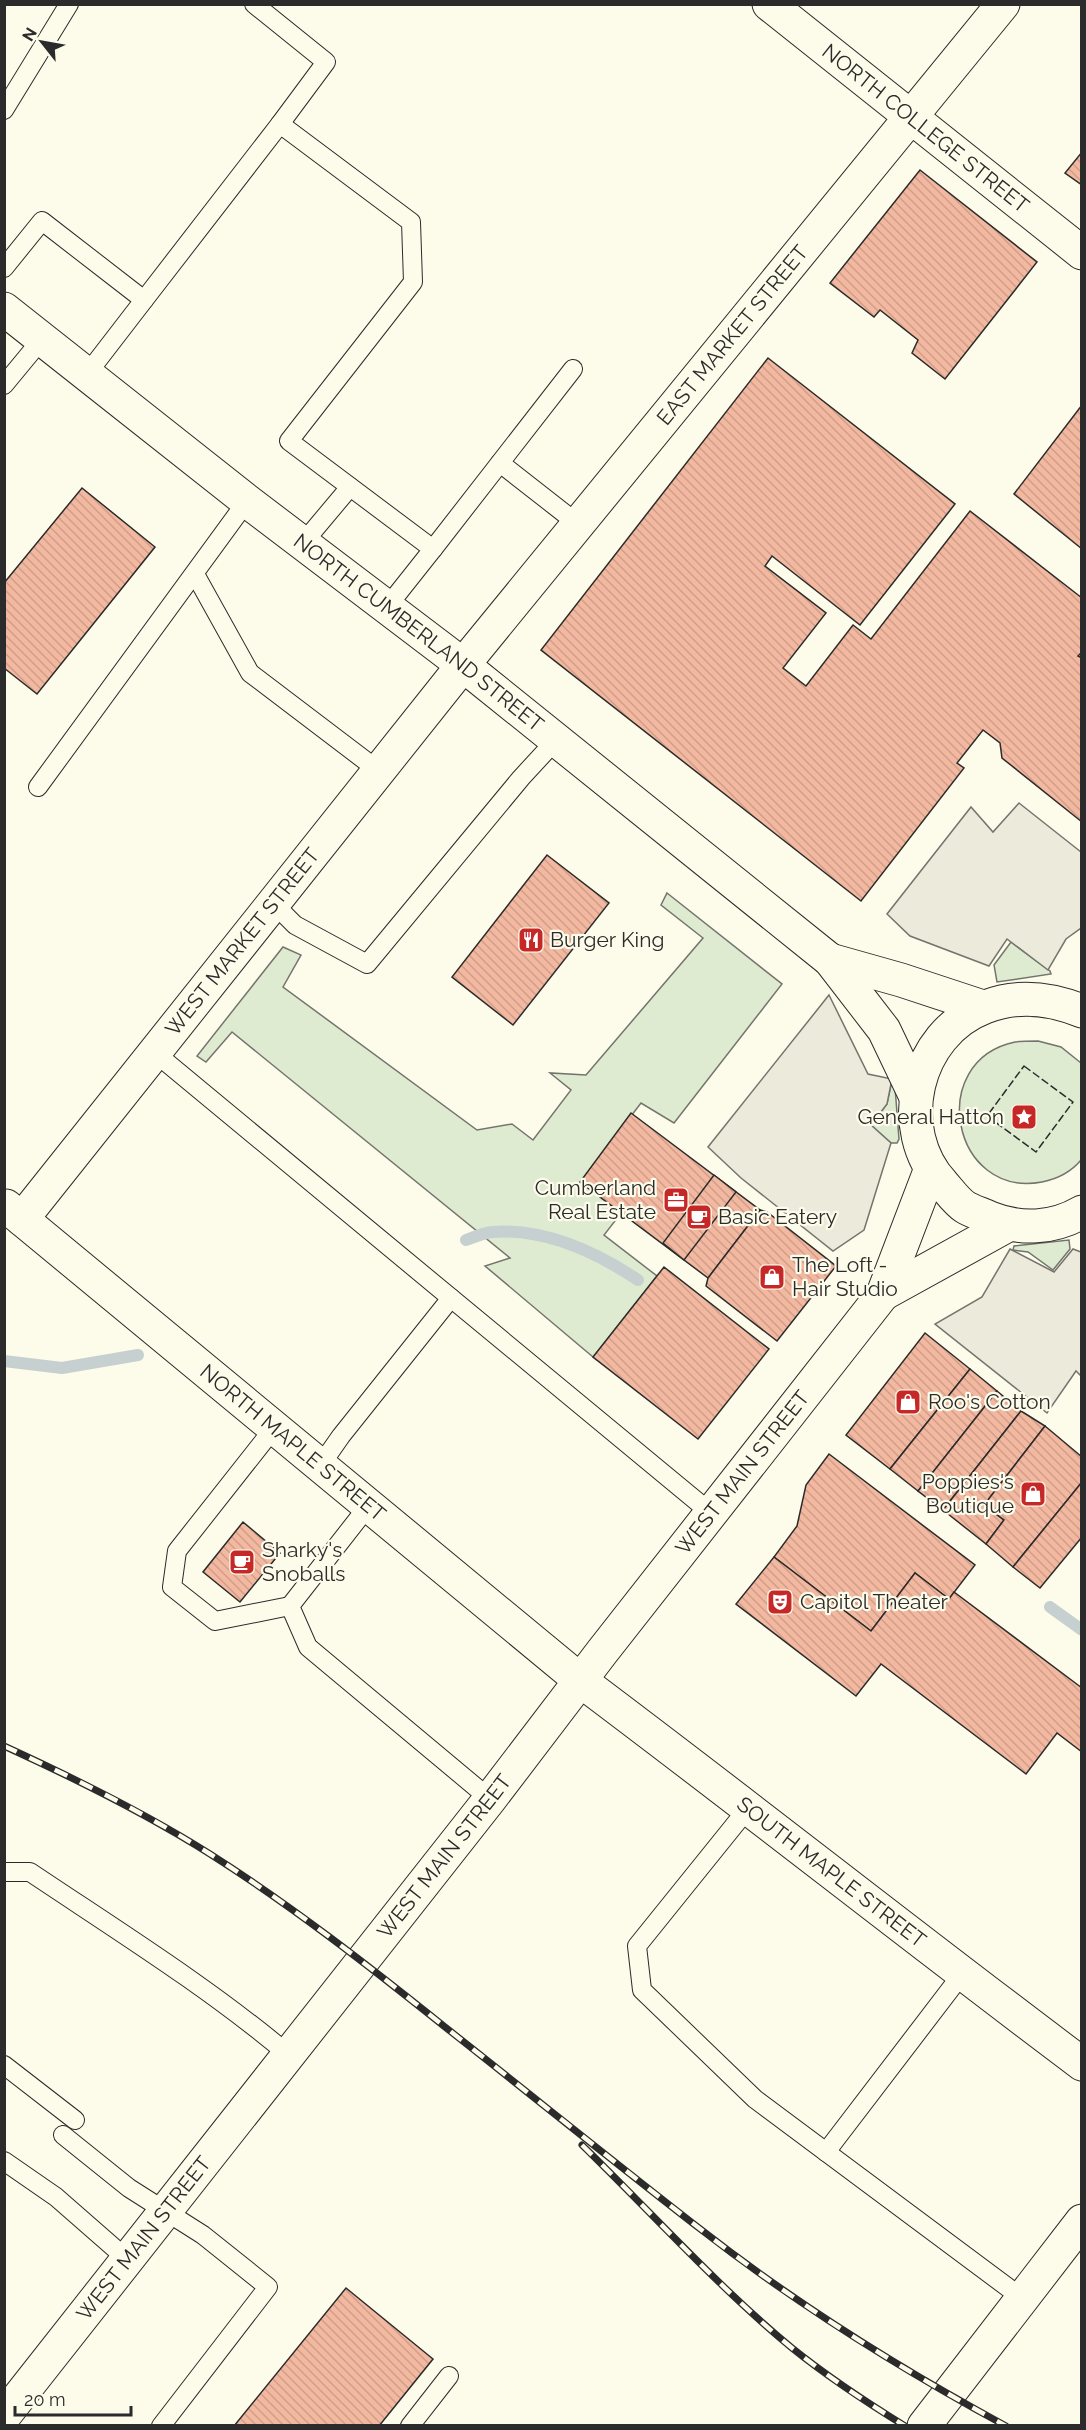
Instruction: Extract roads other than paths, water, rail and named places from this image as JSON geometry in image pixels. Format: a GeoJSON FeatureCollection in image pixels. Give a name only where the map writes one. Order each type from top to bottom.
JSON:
{"type":"FeatureCollection","features":[{"type":"Feature","properties":{"kind":"main road","name":"NORTH COLLEGE STREET"},"geometry":{"type":"LineString","coordinates":[[769,4],[1082,253]]}},
{"type":"Feature","properties":{"kind":"main road","name":"EAST MARKET STREET"},"geometry":{"type":"LineString","coordinates":[[463,665],[1003,4]]}},
{"type":"Feature","properties":{"kind":"main road","name":"NORTH CUMBERLAND STREET"},"geometry":{"type":"LineString","coordinates":[[4,309],[247,501],[463,665],[830,960],[884,1030],[916,1097]]}},
{"type":"Feature","properties":{"kind":"main road","name":"WEST MARKET STREET"},"geometry":{"type":"LineString","coordinates":[[13,1212],[154,1052],[463,665]]}},
{"type":"Feature","properties":{"kind":"main road","name":"NORTH CUMBERLAND STREET"},"geometry":{"type":"LineString","coordinates":[[830,960],[983,1007]]}},
{"type":"Feature","properties":{"kind":"main road"},"geometry":{"type":"LineString","coordinates":[[1036,998],[1082,983]]}},
{"type":"Feature","properties":{"kind":"main road"},"geometry":{"type":"LineString","coordinates":[[1077,1217],[1039,1226],[1008,1225],[964,1207],[930,1171],[920,1148],[915,1123],[916,1097],[923,1068],[938,1043],[958,1023],[983,1007],[1009,1000],[1036,998],[1061,1002],[1082,1011]]}},
{"type":"Feature","properties":{"kind":"main road","name":"WEST MAIN STREET"},"geometry":{"type":"LineString","coordinates":[[4,2416],[490,1799],[883,1294],[930,1171]]}},
{"type":"Feature","properties":{"kind":"main road","name":"NORTH MAPLE STREET"},"geometry":{"type":"LineString","coordinates":[[13,1212],[581,1681]]}},
{"type":"Feature","properties":{"kind":"main road","name":"WEST MAIN STREET"},"geometry":{"type":"LineString","coordinates":[[883,1294],[1008,1225]]}},
{"type":"Feature","properties":{"kind":"main road","name":"SOUTH MAPLE STREET"},"geometry":{"type":"LineString","coordinates":[[581,1681],[749,1807],[962,1974],[1082,2064]]}},
{"type":"Feature","properties":{"kind":"main road"},"geometry":{"type":"LineString","coordinates":[[924,2426],[1082,2221]]}},
{"type":"Feature","properties":{"kind":"lane"},"geometry":{"type":"LineString","coordinates":[[4,110],[69,4]]}},
{"type":"Feature","properties":{"kind":"lane"},"geometry":{"type":"LineString","coordinates":[[87,374],[326,62],[254,4]]}},
{"type":"Feature","properties":{"kind":"lane"},"geometry":{"type":"LineString","coordinates":[[280,124],[411,222],[413,282],[289,441],[433,549]]}},
{"type":"Feature","properties":{"kind":"lane"},"geometry":{"type":"LineString","coordinates":[[4,268],[42,221],[144,300]]}},
{"type":"Feature","properties":{"kind":"lane"},"geometry":{"type":"LineString","coordinates":[[4,386],[42,339]]}},
{"type":"Feature","properties":{"kind":"lane"},"geometry":{"type":"LineString","coordinates":[[387,607],[573,369]]}},
{"type":"Feature","properties":{"kind":"lane"},"geometry":{"type":"LineString","coordinates":[[500,463],[578,524]]}},
{"type":"Feature","properties":{"kind":"lane"},"geometry":{"type":"LineString","coordinates":[[303,543],[350,487]]}},
{"type":"Feature","properties":{"kind":"lane"},"geometry":{"type":"LineString","coordinates":[[38,787],[247,501]]}},
{"type":"Feature","properties":{"kind":"lane"},"geometry":{"type":"LineString","coordinates":[[195,574],[250,673],[379,771]]}},
{"type":"Feature","properties":{"kind":"lane"},"geometry":{"type":"LineString","coordinates":[[273,903],[295,925],[367,964],[521,778],[556,740]]}},
{"type":"Feature","properties":{"kind":"lane"},"geometry":{"type":"LineString","coordinates":[[154,1052],[711,1513]]}},
{"type":"Feature","properties":{"kind":"lane"},"geometry":{"type":"LineString","coordinates":[[320,1466],[341,1436],[451,1298]]}},
{"type":"Feature","properties":{"kind":"lane"},"geometry":{"type":"LineString","coordinates":[[274,1428],[177,1551],[172,1587],[215,1621],[290,1606],[369,1506]]}},
{"type":"Feature","properties":{"kind":"lane"},"geometry":{"type":"LineString","coordinates":[[290,1606],[308,1647],[490,1799]]}},
{"type":"Feature","properties":{"kind":"lane"},"geometry":{"type":"LineString","coordinates":[[749,1807],[637,1946],[642,1990],[755,2099],[1022,2298]]}},
{"type":"Feature","properties":{"kind":"lane"},"geometry":{"type":"LineString","coordinates":[[4,1872],[30,1872],[184,1976],[289,2055]]}},
{"type":"Feature","properties":{"kind":"lane"},"geometry":{"type":"LineString","coordinates":[[826,2151],[962,1974]]}},
{"type":"Feature","properties":{"kind":"lane"},"geometry":{"type":"LineString","coordinates":[[4,2065],[75,2120]]}},
{"type":"Feature","properties":{"kind":"lane"},"geometry":{"type":"LineString","coordinates":[[63,2135],[129,2188],[203,2235],[268,2287],[161,2426]]}},
{"type":"Feature","properties":{"kind":"lane"},"geometry":{"type":"LineString","coordinates":[[4,2161],[56,2197],[128,2260]]}},
{"type":"Feature","properties":{"kind":"lane"},"geometry":{"type":"LineString","coordinates":[[410,2426],[449,2376]]}},
{"type":"Feature","properties":{"kind":"waterway"},"geometry":{"type":"LineString","coordinates":[[466,1240],[492,1232],[531,1234],[550,1238],[587,1251],[638,1280]]}},
{"type":"Feature","properties":{"kind":"waterway"},"geometry":{"type":"LineString","coordinates":[[4,1361],[62,1368],[138,1355]]}},
{"type":"Feature","properties":{"kind":"waterway"},"geometry":{"type":"LineString","coordinates":[[1050,1607],[1082,1630]]}},
{"type":"Feature","properties":{"kind":"railway"},"geometry":{"type":"LineString","coordinates":[[4,1746],[135,1810],[241,1874],[359,1959],[735,2256],[887,2358],[1006,2426]]}},
{"type":"Feature","properties":{"kind":"railway"},"geometry":{"type":"LineString","coordinates":[[582,2145],[711,2275],[765,2325],[819,2369],[905,2426]]}},
{"type":"Feature","properties":{"kind":"place","name":"Burger King"},"geometry":{"type":"Point","coordinates":[531,940]}},
{"type":"Feature","properties":{"kind":"place","name":"General Hatton"},"geometry":{"type":"Point","coordinates":[1024,1117]}},
{"type":"Feature","properties":{"kind":"place","name":"Cumberland Real Estate"},"geometry":{"type":"Point","coordinates":[676,1200]}},
{"type":"Feature","properties":{"kind":"place","name":"Basic Eatery"},"geometry":{"type":"Point","coordinates":[699,1217]}},
{"type":"Feature","properties":{"kind":"place","name":"The Loft - Hair Studio"},"geometry":{"type":"Point","coordinates":[772,1277]}},
{"type":"Feature","properties":{"kind":"place","name":"Roo's Cotton"},"geometry":{"type":"Point","coordinates":[908,1402]}},
{"type":"Feature","properties":{"kind":"place","name":"Poppies's Boutique"},"geometry":{"type":"Point","coordinates":[1033,1494]}},
{"type":"Feature","properties":{"kind":"place","name":"Sharky's Snoballs"},"geometry":{"type":"Point","coordinates":[242,1562]}},
{"type":"Feature","properties":{"kind":"place","name":"Capitol Theater"},"geometry":{"type":"Point","coordinates":[780,1602]}}]}
